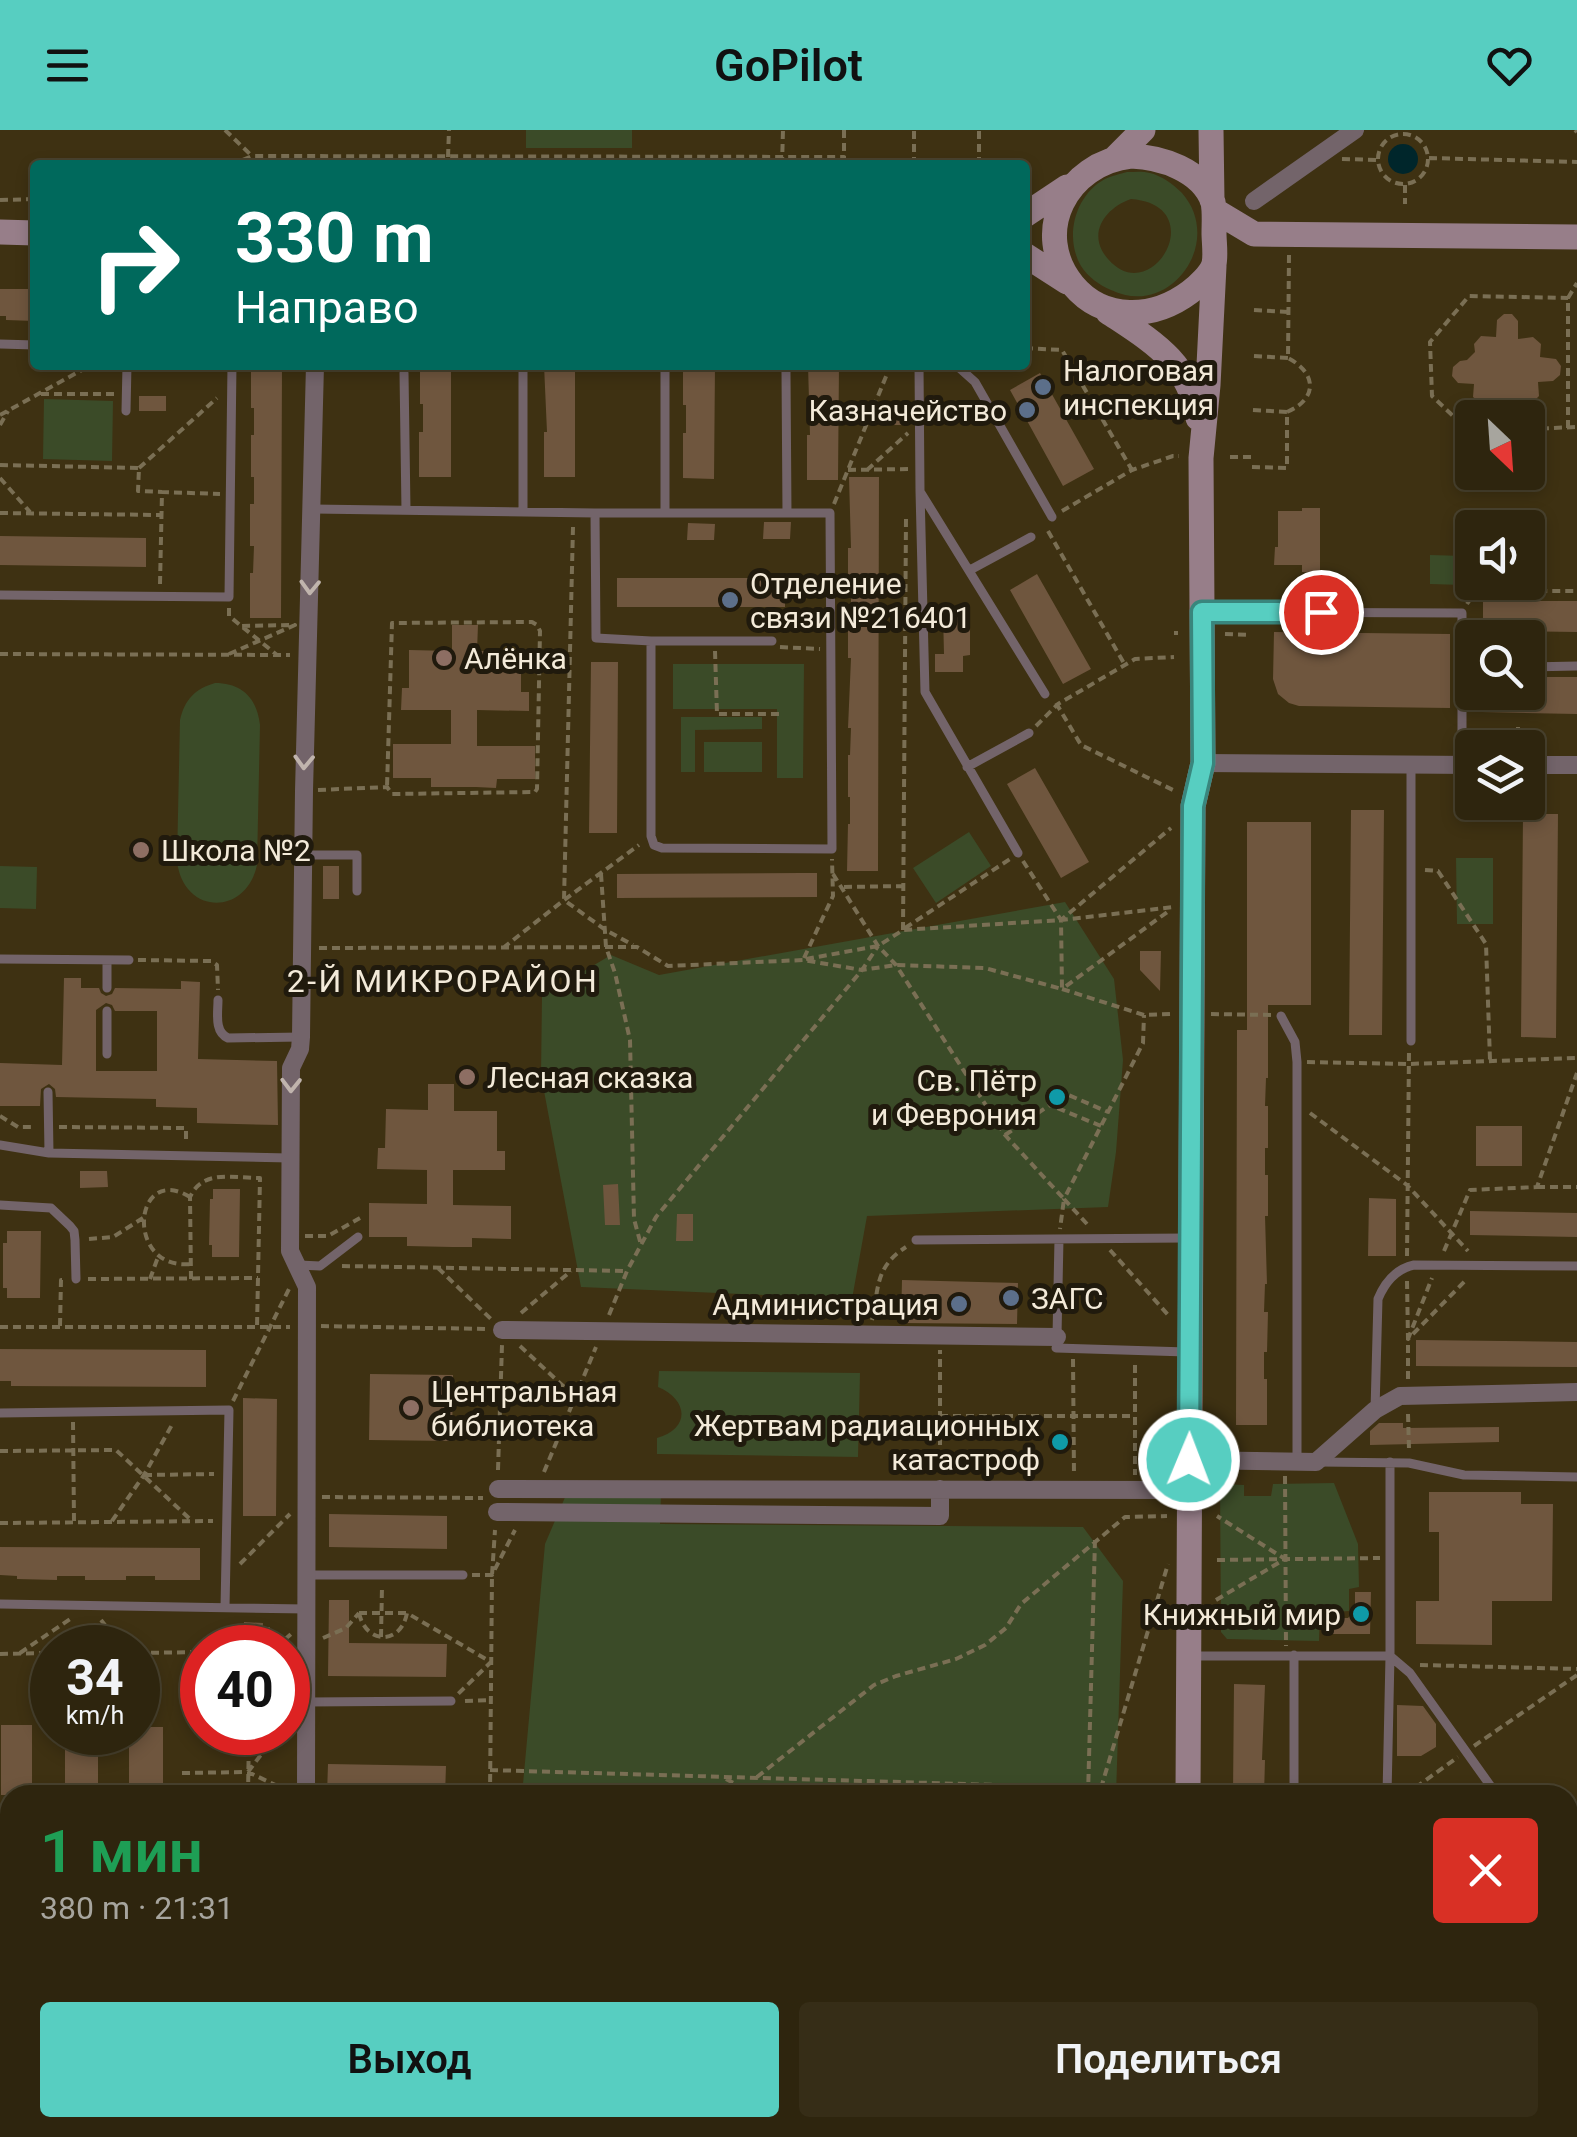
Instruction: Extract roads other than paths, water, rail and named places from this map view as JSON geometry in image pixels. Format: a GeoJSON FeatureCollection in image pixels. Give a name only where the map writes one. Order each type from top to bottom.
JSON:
{"type":"FeatureCollection","features":[{"type":"Feature","properties":{"kind":"street"},"geometry":{"type":"LineString","coordinates":[[1115,158],[1143,130]]}},
{"type":"Feature","properties":{"kind":"street"},"geometry":{"type":"LineString","coordinates":[[1188,1785],[1193,806],[1203,763],[1202,438],[1214,262],[1211,130]]}},
{"type":"Feature","properties":{"kind":"street"},"geometry":{"type":"LineString","coordinates":[[1254,200],[1355,130]]}},
{"type":"Feature","properties":{"kind":"street"},"geometry":{"type":"LineString","coordinates":[[1077,290],[1061,266],[1055,239],[1058,212],[1080,178],[1115,158],[1149,156],[1191,175],[1213,205],[1254,234],[1577,237]]}},
{"type":"Feature","properties":{"kind":"street"},"geometry":{"type":"LineString","coordinates":[[1030,211],[1080,178]]}},
{"type":"Feature","properties":{"kind":"street"},"geometry":{"type":"LineString","coordinates":[[0,232],[30,233]]}},
{"type":"Feature","properties":{"kind":"street"},"geometry":{"type":"LineString","coordinates":[[1100,306],[1125,314],[1152,312],[1176,302],[1197,287],[1214,262],[1254,234]]}},
{"type":"Feature","properties":{"kind":"street"},"geometry":{"type":"LineString","coordinates":[[1030,258],[1140,333],[1178,365],[1195,397],[1202,438]]}},
{"type":"Feature","properties":{"kind":"street"},"geometry":{"type":"LineString","coordinates":[[307,1625],[307,1287],[290,1251],[290,1124],[291,1068],[301,1038],[315,370]]}},
{"type":"Feature","properties":{"kind":"street"},"geometry":{"type":"LineString","coordinates":[[1203,763],[1455,765]]}},
{"type":"Feature","properties":{"kind":"street"},"geometry":{"type":"LineString","coordinates":[[1545,765],[1577,765]]}},
{"type":"Feature","properties":{"kind":"street"},"geometry":{"type":"LineString","coordinates":[[502,1330],[940,1336],[1056,1343]]}},
{"type":"Feature","properties":{"kind":"street"},"geometry":{"type":"LineString","coordinates":[[1189,1460],[1316,1462],[1375,1410],[1400,1396],[1577,1392]]}},
{"type":"Feature","properties":{"kind":"street"},"geometry":{"type":"LineString","coordinates":[[498,1489],[1174,1490]]}},
{"type":"Feature","properties":{"kind":"street"},"geometry":{"type":"LineString","coordinates":[[497,1512],[940,1516],[940,1489]]}},
{"type":"Feature","properties":{"kind":"street"},"geometry":{"type":"LineString","coordinates":[[306,1785],[307,1755]]}},
{"type":"Feature","properties":{"kind":"lane"},"geometry":{"type":"LineString","coordinates":[[0,344],[30,345]]}},
{"type":"Feature","properties":{"kind":"lane"},"geometry":{"type":"LineString","coordinates":[[126,411],[127,370]]}},
{"type":"Feature","properties":{"kind":"lane"},"geometry":{"type":"LineString","coordinates":[[0,596],[229,597],[232,370]]}},
{"type":"Feature","properties":{"kind":"lane"},"geometry":{"type":"LineString","coordinates":[[920,370],[924,692],[1018,853]]}},
{"type":"Feature","properties":{"kind":"lane"},"geometry":{"type":"LineString","coordinates":[[962,370],[975,382],[1052,517]]}},
{"type":"Feature","properties":{"kind":"lane"},"geometry":{"type":"LineString","coordinates":[[523,371],[523,512]]}},
{"type":"Feature","properties":{"kind":"lane"},"geometry":{"type":"LineString","coordinates":[[665,372],[665,512]]}},
{"type":"Feature","properties":{"kind":"lane"},"geometry":{"type":"LineString","coordinates":[[786,372],[787,514]]}},
{"type":"Feature","properties":{"kind":"lane"},"geometry":{"type":"LineString","coordinates":[[404,373],[406,510]]}},
{"type":"Feature","properties":{"kind":"lane"},"geometry":{"type":"LineString","coordinates":[[920,491],[1044,694]]}},
{"type":"Feature","properties":{"kind":"lane"},"geometry":{"type":"LineString","coordinates":[[312,509],[830,513],[832,849],[654,845],[651,642]]}},
{"type":"Feature","properties":{"kind":"lane"},"geometry":{"type":"LineString","coordinates":[[595,513],[596,638],[651,642],[772,641]]}},
{"type":"Feature","properties":{"kind":"lane"},"geometry":{"type":"LineString","coordinates":[[970,570],[1032,537]]}},
{"type":"Feature","properties":{"kind":"lane"},"geometry":{"type":"LineString","coordinates":[[1202,612],[1462,613],[1463,620]]}},
{"type":"Feature","properties":{"kind":"lane"},"geometry":{"type":"LineString","coordinates":[[1545,667],[1577,666]]}},
{"type":"Feature","properties":{"kind":"lane"},"geometry":{"type":"LineString","coordinates":[[967,767],[1029,733]]}},
{"type":"Feature","properties":{"kind":"lane"},"geometry":{"type":"LineString","coordinates":[[1411,765],[1411,1041]]}},
{"type":"Feature","properties":{"kind":"lane"},"geometry":{"type":"LineString","coordinates":[[302,855],[357,855],[357,891]]}},
{"type":"Feature","properties":{"kind":"lane"},"geometry":{"type":"LineString","coordinates":[[0,960],[129,960]]}},
{"type":"Feature","properties":{"kind":"lane"},"geometry":{"type":"LineString","coordinates":[[107,960],[107,988]]}},
{"type":"Feature","properties":{"kind":"lane"},"geometry":{"type":"LineString","coordinates":[[218,1000],[218,1029],[228,1038],[301,1038]]}},
{"type":"Feature","properties":{"kind":"lane"},"geometry":{"type":"LineString","coordinates":[[107,1010],[107,1054]]}},
{"type":"Feature","properties":{"kind":"lane"},"geometry":{"type":"LineString","coordinates":[[1281,1016],[1295,1042],[1297,1062],[1291,1461]]}},
{"type":"Feature","properties":{"kind":"lane"},"geometry":{"type":"LineString","coordinates":[[48,1092],[50,1153]]}},
{"type":"Feature","properties":{"kind":"lane"},"geometry":{"type":"LineString","coordinates":[[0,1145],[50,1153],[290,1158]]}},
{"type":"Feature","properties":{"kind":"lane"},"geometry":{"type":"LineString","coordinates":[[0,1205],[51,1208],[74,1230],[76,1279]]}},
{"type":"Feature","properties":{"kind":"lane"},"geometry":{"type":"LineString","coordinates":[[298,1265],[320,1266],[358,1237]]}},
{"type":"Feature","properties":{"kind":"lane"},"geometry":{"type":"LineString","coordinates":[[916,1240],[1190,1238]]}},
{"type":"Feature","properties":{"kind":"lane"},"geometry":{"type":"LineString","coordinates":[[1058,1239],[1056,1343],[1073,1350],[1135,1351],[1190,1346]]}},
{"type":"Feature","properties":{"kind":"lane"},"geometry":{"type":"LineString","coordinates":[[1375,1410],[1378,1299],[1384,1285],[1407,1267],[1577,1266]]}},
{"type":"Feature","properties":{"kind":"lane"},"geometry":{"type":"LineString","coordinates":[[0,1413],[229,1410],[226,1578],[231,1607]]}},
{"type":"Feature","properties":{"kind":"lane"},"geometry":{"type":"LineString","coordinates":[[1316,1462],[1409,1463],[1464,1475],[1577,1478]]}},
{"type":"Feature","properties":{"kind":"lane"},"geometry":{"type":"LineString","coordinates":[[1387,1785],[1390,1462]]}},
{"type":"Feature","properties":{"kind":"lane"},"geometry":{"type":"LineString","coordinates":[[307,1575],[462,1575]]}},
{"type":"Feature","properties":{"kind":"lane"},"geometry":{"type":"LineString","coordinates":[[0,1604],[307,1609]]}},
{"type":"Feature","properties":{"kind":"lane"},"geometry":{"type":"LineString","coordinates":[[1290,1655],[1294,1785]]}},
{"type":"Feature","properties":{"kind":"lane"},"geometry":{"type":"LineString","coordinates":[[1188,1656],[1390,1656],[1410,1674],[1490,1785]]}},
{"type":"Feature","properties":{"kind":"lane"},"geometry":{"type":"LineString","coordinates":[[310,1702],[452,1701]]}},
{"type":"Feature","properties":{"kind":"water"},"geometry":{"type":"Polygon","coordinates":[[[1403,144],[1414,148],[1418,159],[1414,170],[1403,174],[1392,170],[1388,159],[1392,148],[1403,144]]]}},
{"type":"Feature","properties":{"kind":"place","name":"Налоговая инспекция"},"geometry":{"type":"Point","coordinates":[1043,387]}},
{"type":"Feature","properties":{"kind":"place","name":"Казначейство"},"geometry":{"type":"Point","coordinates":[1027,410]}},
{"type":"Feature","properties":{"kind":"place","name":"Отделение связи №216401"},"geometry":{"type":"Point","coordinates":[730,600]}},
{"type":"Feature","properties":{"kind":"place","name":"Алёнка"},"geometry":{"type":"Point","coordinates":[444,658]}},
{"type":"Feature","properties":{"kind":"place","name":"Школа №2"},"geometry":{"type":"Point","coordinates":[141,850]}},
{"type":"Feature","properties":{"kind":"place","name":"Лесная сказка"},"geometry":{"type":"Point","coordinates":[467,1077]}},
{"type":"Feature","properties":{"kind":"place","name":"Св. Пётр и Феврония"},"geometry":{"type":"Point","coordinates":[1057,1097]}},
{"type":"Feature","properties":{"kind":"place","name":"ЗАГС"},"geometry":{"type":"Point","coordinates":[1011,1298]}},
{"type":"Feature","properties":{"kind":"place","name":"Администрация"},"geometry":{"type":"Point","coordinates":[959,1304]}},
{"type":"Feature","properties":{"kind":"place","name":"Центральная библиотека"},"geometry":{"type":"Point","coordinates":[411,1408]}},
{"type":"Feature","properties":{"kind":"place","name":"Жертвам радиационных катастроф"},"geometry":{"type":"Point","coordinates":[1060,1442]}},
{"type":"Feature","properties":{"kind":"place","name":"Книжный мир"},"geometry":{"type":"Point","coordinates":[1361,1614]}},
{"type":"Feature","properties":{"kind":"district","name":"2-Й МИКРОРАЙОН"},"geometry":{"type":"Point","coordinates":[443,981]}}]}
